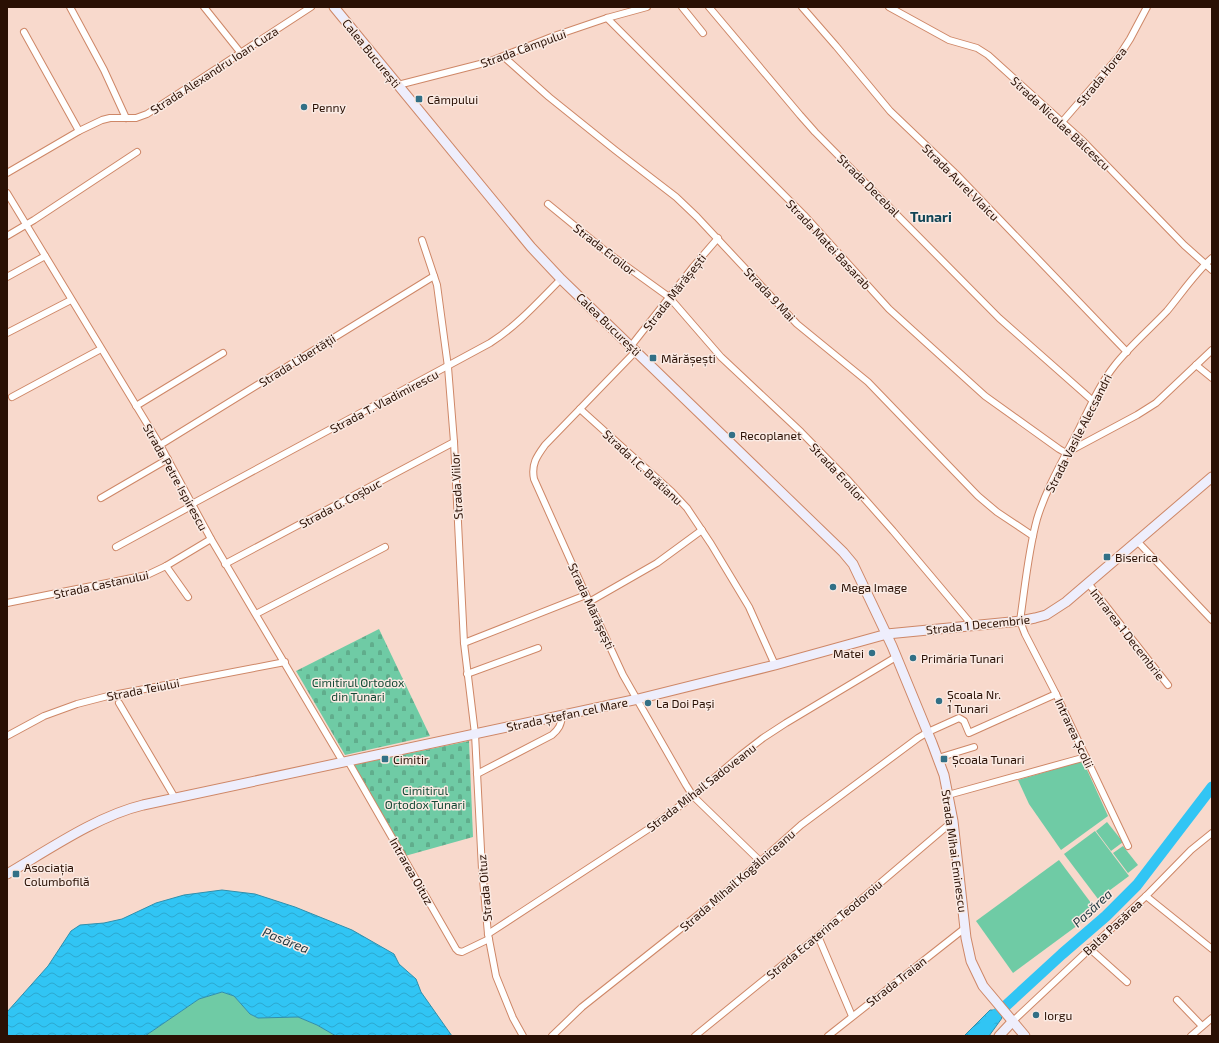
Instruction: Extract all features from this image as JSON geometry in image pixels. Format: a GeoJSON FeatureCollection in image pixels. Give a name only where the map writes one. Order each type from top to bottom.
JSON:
{"type":"FeatureCollection","features":[{"type":"Feature","properties":{"kind":"main road","name":"Calea București"},"geometry":{"type":"LineString","coordinates":[[334,7],[522,237],[561,279],[847,556],[856,569],[886,634]]}},
{"type":"Feature","properties":{"kind":"main road","name":"Strada 1 Decembrie"},"geometry":{"type":"LineString","coordinates":[[886,634],[1020,621],[1046,615],[1056,609],[1088,583],[1212,477]]}},
{"type":"Feature","properties":{"kind":"main road","name":"Strada Mihai Eminescu"},"geometry":{"type":"LineString","coordinates":[[886,634],[928,732],[938,758],[948,795],[953,821],[968,951],[973,966],[983,986],[1025,1036]]}},
{"type":"Feature","properties":{"kind":"main road","name":"Strada Ștefan cel Mare"},"geometry":{"type":"LineString","coordinates":[[7,874],[64,840],[115,813],[136,806],[638,699],[775,665],[886,634]]}},
{"type":"Feature","properties":{"kind":"main road"},"geometry":{"type":"LineString","coordinates":[[999,1036],[1011,1019]]}},
{"type":"Feature","properties":{"kind":"street"},"geometry":{"type":"LineString","coordinates":[[70,7],[104,70],[126,118]]}},
{"type":"Feature","properties":{"kind":"street"},"geometry":{"type":"LineString","coordinates":[[204,7],[240,52]]}},
{"type":"Feature","properties":{"kind":"street","name":"Strada Alexandru Ioan Cuza"},"geometry":{"type":"LineString","coordinates":[[7,173],[79,131],[102,120],[110,118],[136,118],[161,106],[240,52],[311,7]]}},
{"type":"Feature","properties":{"kind":"street","name":"Strada Câmpului"},"geometry":{"type":"LineString","coordinates":[[398,85],[504,57],[554,36],[607,18],[647,7]]}},
{"type":"Feature","properties":{"kind":"street"},"geometry":{"type":"LineString","coordinates":[[682,7],[704,33]]}},
{"type":"Feature","properties":{"kind":"street","name":"Strada Decebal"},"geometry":{"type":"LineString","coordinates":[[709,7],[816,132],[999,318],[1093,401]]}},
{"type":"Feature","properties":{"kind":"street","name":"Strada Aurel Vlaicu"},"geometry":{"type":"LineString","coordinates":[[802,7],[890,112],[958,176],[1127,352]]}},
{"type":"Feature","properties":{"kind":"street","name":"Strada Nicolae Bălcescu"},"geometry":{"type":"LineString","coordinates":[[889,7],[949,40],[977,48],[988,55],[1083,141],[1184,245],[1212,270]]}},
{"type":"Feature","properties":{"kind":"street","name":"Strada Horea"},"geometry":{"type":"LineString","coordinates":[[1062,122],[1119,56],[1147,7]]}},
{"type":"Feature","properties":{"kind":"street","name":"Strada Matei Basarab"},"geometry":{"type":"LineString","coordinates":[[607,18],[804,215],[890,309],[985,396],[1049,443],[1066,453]]}},
{"type":"Feature","properties":{"kind":"street"},"geometry":{"type":"LineString","coordinates":[[24,32],[79,131]]}},
{"type":"Feature","properties":{"kind":"street","name":"Strada 9 Mai"},"geometry":{"type":"LineString","coordinates":[[504,57],[549,97],[676,197],[718,238],[797,324],[868,382],[978,496],[997,512],[1033,536]]}},
{"type":"Feature","properties":{"kind":"street"},"geometry":{"type":"LineString","coordinates":[[7,236],[27,225],[137,152]]}},
{"type":"Feature","properties":{"kind":"street","name":"Strada Petre Ispirescu"},"geometry":{"type":"LineString","coordinates":[[7,193],[160,445],[225,564],[346,762]]}},
{"type":"Feature","properties":{"kind":"street","name":"Strada Eroilor"},"geometry":{"type":"LineString","coordinates":[[548,204],[608,253],[669,297],[721,356],[847,480],[893,531],[972,626]]}},
{"type":"Feature","properties":{"kind":"street","name":"Strada Mărășești"},"geometry":{"type":"LineString","coordinates":[[718,238],[669,297],[634,349],[545,445],[534,463],[532,472],[623,675],[693,796],[760,861]]}},
{"type":"Feature","properties":{"kind":"street","name":"Strada Viilor"},"geometry":{"type":"LineString","coordinates":[[422,240],[437,285],[448,367],[454,442],[464,643],[475,734]]}},
{"type":"Feature","properties":{"kind":"street"},"geometry":{"type":"LineString","coordinates":[[7,277],[46,256]]}},
{"type":"Feature","properties":{"kind":"street","name":"Strada Vasile Alecsandri"},"geometry":{"type":"LineString","coordinates":[[1020,621],[1033,536],[1045,499],[1066,453],[1105,378],[1127,352],[1168,309],[1205,264],[1212,258]]}},
{"type":"Feature","properties":{"kind":"street","name":"Strada Libertății"},"geometry":{"type":"LineString","coordinates":[[160,445],[434,276]]}},
{"type":"Feature","properties":{"kind":"street","name":"Strada T. Vladimirescu"},"geometry":{"type":"LineString","coordinates":[[116,547],[448,367],[503,335],[561,279]]}},
{"type":"Feature","properties":{"kind":"street"},"geometry":{"type":"LineString","coordinates":[[7,333],[71,300]]}},
{"type":"Feature","properties":{"kind":"street"},"geometry":{"type":"LineString","coordinates":[[12,397],[101,349]]}},
{"type":"Feature","properties":{"kind":"street"},"geometry":{"type":"LineString","coordinates":[[1066,453],[1137,415],[1156,403],[1212,350]]}},
{"type":"Feature","properties":{"kind":"street"},"geometry":{"type":"LineString","coordinates":[[136,406],[223,353]]}},
{"type":"Feature","properties":{"kind":"street"},"geometry":{"type":"LineString","coordinates":[[1196,365],[1212,378]]}},
{"type":"Feature","properties":{"kind":"street","name":"Strada I.C. Brătianu"},"geometry":{"type":"LineString","coordinates":[[580,409],[672,492],[687,508],[749,606],[775,665]]}},
{"type":"Feature","properties":{"kind":"street","name":"Strada G. Coșbuc"},"geometry":{"type":"LineString","coordinates":[[225,564],[454,442]]}},
{"type":"Feature","properties":{"kind":"street"},"geometry":{"type":"LineString","coordinates":[[101,498],[168,459]]}},
{"type":"Feature","properties":{"kind":"street"},"geometry":{"type":"LineString","coordinates":[[589,602],[657,563],[702,530]]}},
{"type":"Feature","properties":{"kind":"street","name":"Strada Castanului"},"geometry":{"type":"LineString","coordinates":[[7,603],[147,575],[166,566],[211,540]]}},
{"type":"Feature","properties":{"kind":"street"},"geometry":{"type":"LineString","coordinates":[[1137,541],[1212,620]]}},
{"type":"Feature","properties":{"kind":"street"},"geometry":{"type":"LineString","coordinates":[[256,614],[385,547]]}},
{"type":"Feature","properties":{"kind":"street"},"geometry":{"type":"LineString","coordinates":[[166,566],[188,597]]}},
{"type":"Feature","properties":{"kind":"street","name":"Intrarea 1 Decembrie"},"geometry":{"type":"LineString","coordinates":[[1088,583],[1168,685]]}},
{"type":"Feature","properties":{"kind":"street"},"geometry":{"type":"LineString","coordinates":[[464,643],[586,595]]}},
{"type":"Feature","properties":{"kind":"street","name":"Intrarea Școlii"},"geometry":{"type":"LineString","coordinates":[[1020,621],[1128,846]]}},
{"type":"Feature","properties":{"kind":"street"},"geometry":{"type":"LineString","coordinates":[[468,674],[538,648]]}},
{"type":"Feature","properties":{"kind":"street","name":"Strada Mihail Sadoveanu"},"geometry":{"type":"LineString","coordinates":[[489,937],[643,834],[693,796],[763,738],[896,657]]}},
{"type":"Feature","properties":{"kind":"street","name":"Strada Teiului"},"geometry":{"type":"LineString","coordinates":[[7,736],[44,716],[83,702],[285,662]]}},
{"type":"Feature","properties":{"kind":"street","name":"Strada Mihail Kogălniceanu"},"geometry":{"type":"LineString","coordinates":[[552,1036],[582,1007],[718,899],[819,810],[928,732],[959,718],[964,721],[969,733],[1056,694]]}},
{"type":"Feature","properties":{"kind":"street"},"geometry":{"type":"LineString","coordinates":[[119,703],[175,798]]}},
{"type":"Feature","properties":{"kind":"street"},"geometry":{"type":"LineString","coordinates":[[477,774],[552,735],[558,730],[562,716]]}},
{"type":"Feature","properties":{"kind":"street","name":"Strada Oituz"},"geometry":{"type":"LineString","coordinates":[[475,734],[482,869],[489,937],[496,976],[513,1018],[523,1036]]}},
{"type":"Feature","properties":{"kind":"street"},"geometry":{"type":"LineString","coordinates":[[938,758],[974,747]]}},
{"type":"Feature","properties":{"kind":"street"},"geometry":{"type":"LineString","coordinates":[[948,795],[1086,757]]}},
{"type":"Feature","properties":{"kind":"street","name":"Intrarea Oituz"},"geometry":{"type":"LineString","coordinates":[[346,762],[458,951],[462,952],[489,937]]}},
{"type":"Feature","properties":{"kind":"street","name":"Strada Ecaterina Teodoroiu"},"geometry":{"type":"LineString","coordinates":[[695,1036],[818,936],[953,821]]}},
{"type":"Feature","properties":{"kind":"street","name":"Balta Pasărea"},"geometry":{"type":"LineString","coordinates":[[1011,1019],[1146,896],[1191,850],[1212,834]]}},
{"type":"Feature","properties":{"kind":"street"},"geometry":{"type":"LineString","coordinates":[[1146,896],[1212,949]]}},
{"type":"Feature","properties":{"kind":"street","name":"Strada Traian"},"geometry":{"type":"LineString","coordinates":[[828,1036],[965,928]]}},
{"type":"Feature","properties":{"kind":"street"},"geometry":{"type":"LineString","coordinates":[[818,936],[852,1016]]}},
{"type":"Feature","properties":{"kind":"street"},"geometry":{"type":"LineString","coordinates":[[1089,948],[1127,982]]}},
{"type":"Feature","properties":{"kind":"street"},"geometry":{"type":"LineString","coordinates":[[1177,1000],[1202,1026]]}},
{"type":"Feature","properties":{"kind":"street"},"geometry":{"type":"LineString","coordinates":[[1191,1036],[1212,1018]]}},
{"type":"Feature","properties":{"kind":"green space","name":"Cimitirul Ortodox din Tunari"},"geometry":{"type":"Polygon","coordinates":[[[379,629],[430,736],[345,755],[296,671],[379,629]]]}},
{"type":"Feature","properties":{"kind":"green space","name":"Cimitirul Ortodox Tunari"},"geometry":{"type":"Polygon","coordinates":[[[469,741],[473,837],[405,856],[353,765],[469,741]]]}},
{"type":"Feature","properties":{"kind":"green space"},"geometry":{"type":"Polygon","coordinates":[[[1083,761],[1108,816],[1061,850],[1029,804],[1018,780],[1083,761]]]}},
{"type":"Feature","properties":{"kind":"green space"},"geometry":{"type":"Polygon","coordinates":[[[1107,822],[1123,842],[1111,851],[1096,831],[1107,822]]]}},
{"type":"Feature","properties":{"kind":"green space"},"geometry":{"type":"Polygon","coordinates":[[[1095,831],[1129,876],[1098,899],[1064,854],[1095,831]]]}},
{"type":"Feature","properties":{"kind":"green space"},"geometry":{"type":"Polygon","coordinates":[[[1123,846],[1138,865],[1128,873],[1113,853],[1123,846]]]}},
{"type":"Feature","properties":{"kind":"green space"},"geometry":{"type":"Polygon","coordinates":[[[1059,860],[1097,911],[1013,973],[976,921],[1059,860]]]}},
{"type":"Feature","properties":{"kind":"green space"},"geometry":{"type":"Polygon","coordinates":[[[222,992],[234,996],[250,1014],[258,1018],[298,1017],[317,1025],[336,1036],[145,1036],[199,999],[222,992]]]}},
{"type":"Feature","properties":{"kind":"water"},"geometry":{"type":"Polygon","coordinates":[[[222,890],[255,894],[295,907],[352,930],[394,954],[399,964],[416,979],[421,992],[452,1036],[336,1036],[317,1025],[298,1017],[258,1018],[250,1014],[234,996],[222,992],[199,999],[145,1036],[7,1036],[7,1012],[48,966],[71,931],[80,925],[104,923],[122,919],[156,903],[184,895],[222,890]]]}},
{"type":"Feature","properties":{"kind":"water"},"geometry":{"type":"Polygon","coordinates":[[[990,1010],[994,1010],[1002,1018],[989,1036],[964,1036],[990,1010]]]}},
{"type":"Feature","properties":{"kind":"waterway","name":"Pasărea"},"geometry":{"type":"LineString","coordinates":[[976,1036],[987,1023],[1106,916],[1137,885],[1212,787]]}},
{"type":"Feature","properties":{"kind":"place","name":"Câmpului"},"geometry":{"type":"Point","coordinates":[419,99]}},
{"type":"Feature","properties":{"kind":"place","name":"Penny"},"geometry":{"type":"Point","coordinates":[304,107]}},
{"type":"Feature","properties":{"kind":"place","name":"Mărășești"},"geometry":{"type":"Point","coordinates":[653,358]}},
{"type":"Feature","properties":{"kind":"place","name":"Recoplanet"},"geometry":{"type":"Point","coordinates":[732,435]}},
{"type":"Feature","properties":{"kind":"place","name":"Biserica"},"geometry":{"type":"Point","coordinates":[1107,557]}},
{"type":"Feature","properties":{"kind":"place","name":"Mega Image"},"geometry":{"type":"Point","coordinates":[833,587]}},
{"type":"Feature","properties":{"kind":"place","name":"Matei"},"geometry":{"type":"Point","coordinates":[872,653]}},
{"type":"Feature","properties":{"kind":"place","name":"Primăria Tunari"},"geometry":{"type":"Point","coordinates":[913,658]}},
{"type":"Feature","properties":{"kind":"place","name":"Școala Nr. 1 Tunari"},"geometry":{"type":"Point","coordinates":[939,701]}},
{"type":"Feature","properties":{"kind":"place","name":"La Doi Paşi"},"geometry":{"type":"Point","coordinates":[648,703]}},
{"type":"Feature","properties":{"kind":"place","name":"Cimitir"},"geometry":{"type":"Point","coordinates":[385,759]}},
{"type":"Feature","properties":{"kind":"place","name":"Școala Tunari"},"geometry":{"type":"Point","coordinates":[944,759]}},
{"type":"Feature","properties":{"kind":"place","name":"Asociația Columbofilă"},"geometry":{"type":"Point","coordinates":[16,874]}},
{"type":"Feature","properties":{"kind":"place","name":"Iorgu"},"geometry":{"type":"Point","coordinates":[1036,1015]}},
{"type":"Feature","properties":{"kind":"district","name":"Tunari"},"geometry":{"type":"Point","coordinates":[931,216]}}]}
